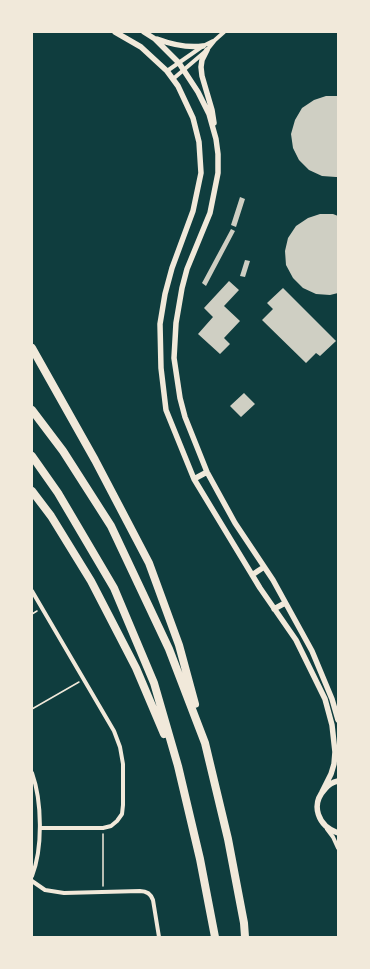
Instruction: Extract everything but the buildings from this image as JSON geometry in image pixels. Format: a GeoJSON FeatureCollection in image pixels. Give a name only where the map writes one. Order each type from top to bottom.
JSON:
{"type":"FeatureCollection","features":[{"type":"Feature","properties":{"kind":"highway"},"geometry":{"type":"LineString","coordinates":[[32,348],[95,460],[149,563],[180,645],[228,839],[246,937]]}},
{"type":"Feature","properties":{"kind":"highway"},"geometry":{"type":"LineString","coordinates":[[32,410],[63,451],[111,526],[169,649],[205,743]]}},
{"type":"Feature","properties":{"kind":"highway"},"geometry":{"type":"LineString","coordinates":[[32,456],[58,493],[114,588],[154,683],[178,766],[200,859],[215,937]]}},
{"type":"Feature","properties":{"kind":"highway"},"geometry":{"type":"LineString","coordinates":[[32,492],[50,516],[91,581],[136,668],[178,766]]}},
{"type":"Feature","properties":{"kind":"street"},"geometry":{"type":"LineString","coordinates":[[115,32],[141,46],[167,71],[178,86],[193,118],[199,142],[201,173],[193,211],[172,268],[165,294],[160,324],[161,368],[166,410],[194,479],[252,575],[296,640],[325,699],[332,725],[335,752],[331,774],[318,801],[317,810],[320,820],[333,837],[338,848]]}},
{"type":"Feature","properties":{"kind":"street"},"geometry":{"type":"LineString","coordinates":[[144,32],[155,39],[184,69],[209,114],[216,139]]}},
{"type":"Feature","properties":{"kind":"street"},"geometry":{"type":"LineString","coordinates":[[167,71],[205,48],[224,32]]}},
{"type":"Feature","properties":{"kind":"street"},"geometry":{"type":"LineString","coordinates":[[155,39],[179,46],[205,48]]}},
{"type":"Feature","properties":{"kind":"street"},"geometry":{"type":"LineString","coordinates":[[172,79],[205,48]]}},
{"type":"Feature","properties":{"kind":"street"},"geometry":{"type":"LineString","coordinates":[[205,48],[201,67],[202,76],[212,110],[218,154],[218,173],[210,213],[187,269],[176,323],[174,358],[180,398],[185,417],[206,472],[235,523],[273,580],[312,651],[332,699],[338,720]]}},
{"type":"Feature","properties":{"kind":"street"},"geometry":{"type":"LineString","coordinates":[[194,479],[206,472]]}},
{"type":"Feature","properties":{"kind":"street"},"geometry":{"type":"LineString","coordinates":[[252,575],[264,567]]}},
{"type":"Feature","properties":{"kind":"street"},"geometry":{"type":"LineString","coordinates":[[32,591],[114,731],[120,747],[123,764],[123,805],[122,814],[117,821],[110,826],[103,828],[40,828]]}},
{"type":"Feature","properties":{"kind":"street"},"geometry":{"type":"LineString","coordinates":[[274,609],[285,603]]}},
{"type":"Feature","properties":{"kind":"street"},"geometry":{"type":"LineString","coordinates":[[32,772],[38,799],[40,828],[35,869],[32,876]]}},
{"type":"Feature","properties":{"kind":"street"},"geometry":{"type":"LineString","coordinates":[[322,792],[327,786],[338,781]]}},
{"type":"Feature","properties":{"kind":"street"},"geometry":{"type":"LineString","coordinates":[[326,827],[338,833]]}},
{"type":"Feature","properties":{"kind":"street"},"geometry":{"type":"LineString","coordinates":[[32,881],[45,890],[64,893],[143,891],[148,893],[153,900],[159,937]]}},
{"type":"Feature","properties":{"kind":"path"},"geometry":{"type":"LineString","coordinates":[[32,709],[84,679]]}},
{"type":"Feature","properties":{"kind":"path"},"geometry":{"type":"LineString","coordinates":[[103,828],[103,892]]}}]}
